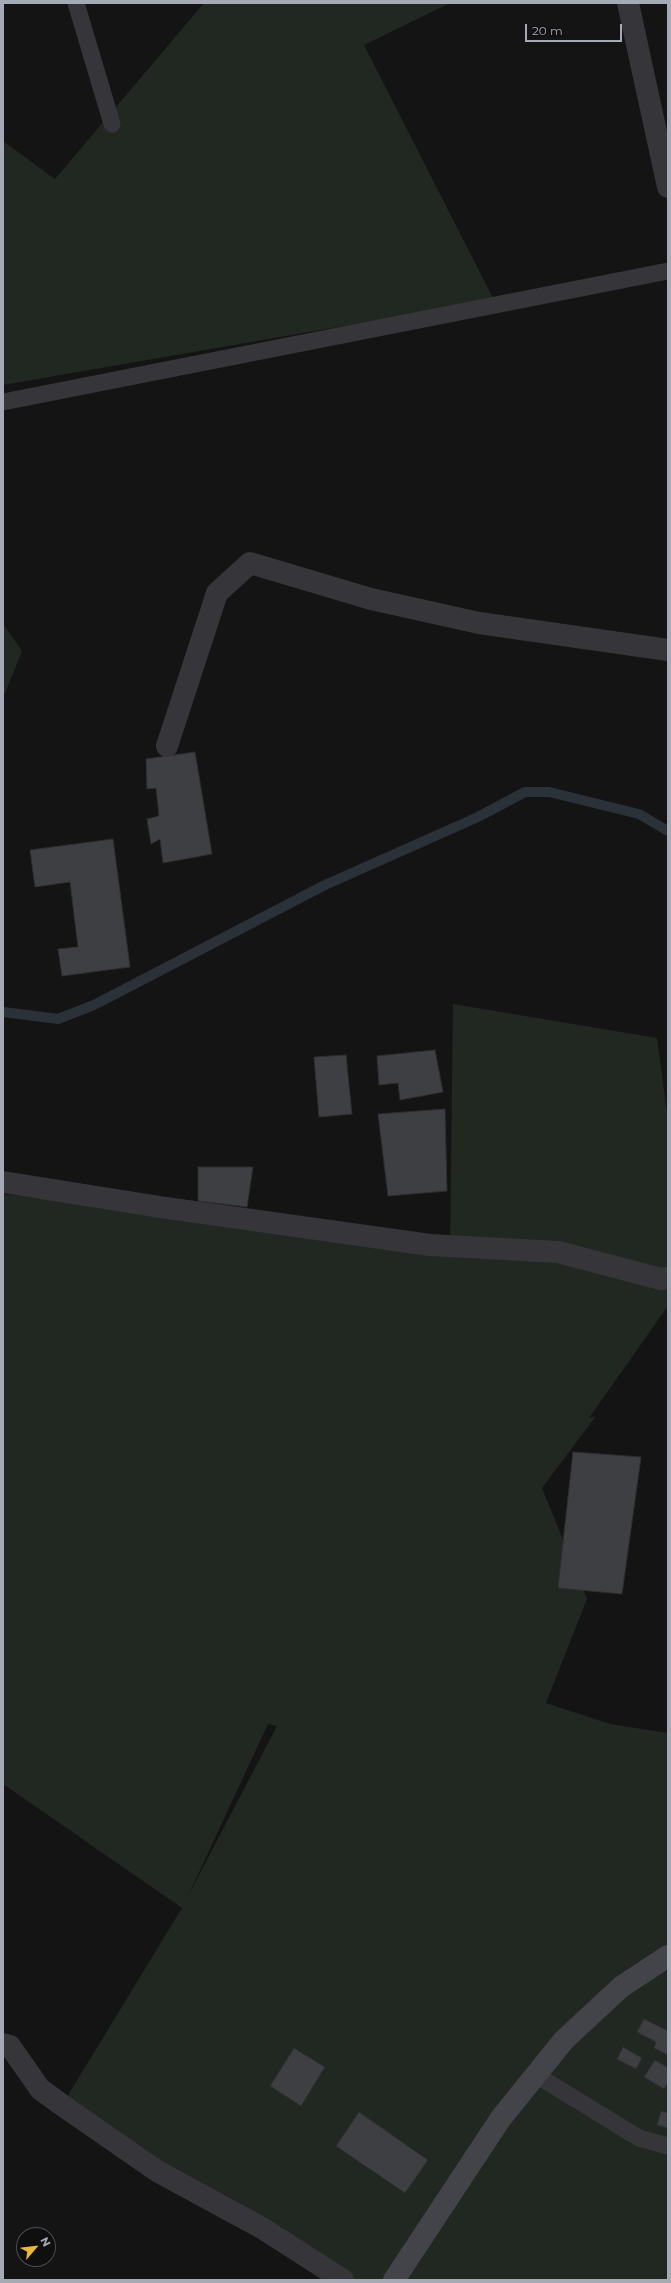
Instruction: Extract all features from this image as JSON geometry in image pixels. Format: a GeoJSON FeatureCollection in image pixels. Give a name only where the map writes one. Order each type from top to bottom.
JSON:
{"type":"FeatureCollection","features":[{"type":"Feature","properties":{"kind":"street"},"geometry":{"type":"LineString","coordinates":[[628,3],[668,187]]}},
{"type":"Feature","properties":{"kind":"street"},"geometry":{"type":"LineString","coordinates":[[167,746],[217,594],[250,563],[371,599],[479,623],[668,650]]}},
{"type":"Feature","properties":{"kind":"street"},"geometry":{"type":"LineString","coordinates":[[3,1182],[153,1206],[430,1245],[558,1252],[661,1279],[668,1278]]}},
{"type":"Feature","properties":{"kind":"street"},"geometry":{"type":"LineString","coordinates":[[394,2280],[501,2118],[564,2040],[621,1987],[668,1956]]}},
{"type":"Feature","properties":{"kind":"street"},"geometry":{"type":"LineString","coordinates":[[3,2044],[10,2046],[40,2089],[157,2171],[262,2228],[343,2280]]}},
{"type":"Feature","properties":{"kind":"lane"},"geometry":{"type":"LineString","coordinates":[[76,3],[112,124]]}},
{"type":"Feature","properties":{"kind":"lane"},"geometry":{"type":"LineString","coordinates":[[3,402],[668,271]]}},
{"type":"Feature","properties":{"kind":"lane"},"geometry":{"type":"LineString","coordinates":[[536,2075],[639,2138],[668,2146]]}},
{"type":"Feature","properties":{"kind":"shaded area"},"geometry":{"type":"Polygon","coordinates":[[[204,3],[450,3],[364,45],[494,300],[3,385],[3,141],[55,179],[204,3]]]}},
{"type":"Feature","properties":{"kind":"shaded area"},"geometry":{"type":"Polygon","coordinates":[[[3,624],[22,651],[3,698],[3,624]]]}},
{"type":"Feature","properties":{"kind":"shaded area"},"geometry":{"type":"Polygon","coordinates":[[[453,1004],[657,1038],[668,1120],[668,1306],[589,1418],[596,1416],[542,1488],[587,1599],[546,1703],[610,1724],[668,1733],[668,2280],[345,2280],[62,2105],[182,1908],[3,1784],[3,1194],[450,1246],[453,1004]],[[268,1724],[188,1896],[277,1726],[268,1724]]]}},
{"type":"Feature","properties":{"kind":"building"},"geometry":{"type":"Polygon","coordinates":[[[195,752],[212,854],[163,863],[160,839],[151,844],[147,819],[159,816],[156,788],[147,789],[146,759],[195,752]]]}},
{"type":"Feature","properties":{"kind":"building"},"geometry":{"type":"Polygon","coordinates":[[[113,839],[130,967],[62,976],[58,949],[78,947],[70,882],[35,887],[30,850],[113,839]]]}},
{"type":"Feature","properties":{"kind":"building"},"geometry":{"type":"Polygon","coordinates":[[[435,1050],[443,1092],[400,1100],[398,1083],[379,1085],[377,1056],[435,1050]]]}},
{"type":"Feature","properties":{"kind":"building"},"geometry":{"type":"Polygon","coordinates":[[[346,1055],[352,1114],[319,1117],[314,1057],[346,1055]]]}},
{"type":"Feature","properties":{"kind":"building"},"geometry":{"type":"Polygon","coordinates":[[[445,1109],[447,1191],[388,1196],[378,1114],[445,1109]]]}},
{"type":"Feature","properties":{"kind":"building"},"geometry":{"type":"Polygon","coordinates":[[[198,1167],[253,1167],[247,1207],[198,1201],[198,1167]]]}},
{"type":"Feature","properties":{"kind":"building"},"geometry":{"type":"Polygon","coordinates":[[[573,1452],[641,1457],[622,1594],[558,1588],[573,1452]]]}},
{"type":"Feature","properties":{"kind":"building"},"geometry":{"type":"Polygon","coordinates":[[[644,2019],[668,2031],[668,2055],[654,2048],[656,2042],[637,2032],[644,2019]]]}},
{"type":"Feature","properties":{"kind":"building"},"geometry":{"type":"Polygon","coordinates":[[[623,2047],[642,2058],[636,2069],[617,2059],[623,2047]]]}},
{"type":"Feature","properties":{"kind":"building"},"geometry":{"type":"Polygon","coordinates":[[[294,2048],[325,2067],[301,2106],[270,2086],[294,2048]]]}},
{"type":"Feature","properties":{"kind":"building"},"geometry":{"type":"Polygon","coordinates":[[[655,2060],[668,2068],[668,2083],[664,2089],[644,2077],[655,2060]]]}},
{"type":"Feature","properties":{"kind":"building"},"geometry":{"type":"Polygon","coordinates":[[[661,2111],[668,2113],[668,2128],[657,2125],[661,2111]]]}},
{"type":"Feature","properties":{"kind":"building"},"geometry":{"type":"Polygon","coordinates":[[[359,2112],[428,2160],[405,2193],[336,2146],[359,2112]]]}},
{"type":"Feature","properties":{"kind":"waterway"},"geometry":{"type":"LineString","coordinates":[[3,1012],[58,1019],[94,1005],[325,885],[478,817],[525,792],[549,792],[639,814],[668,831]]}}]}
